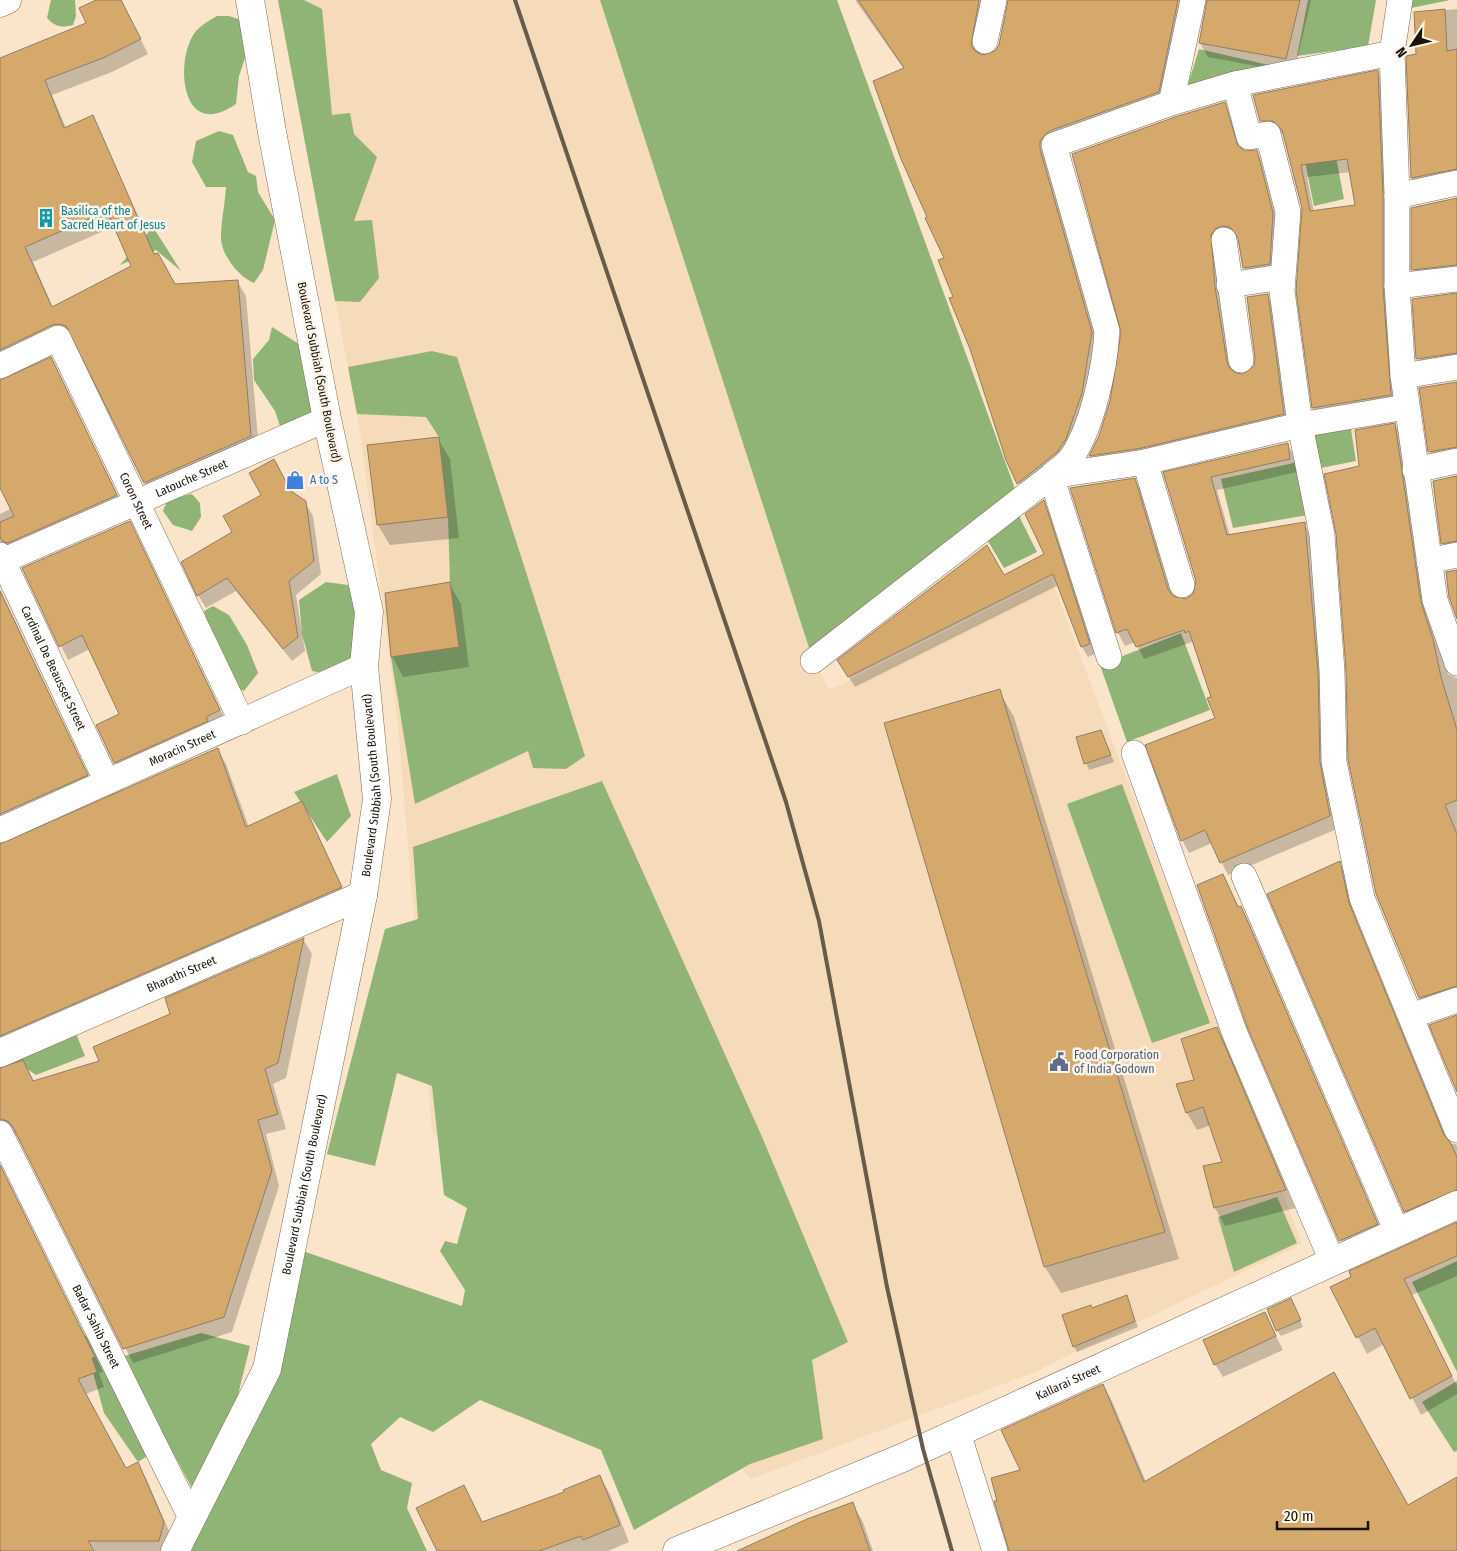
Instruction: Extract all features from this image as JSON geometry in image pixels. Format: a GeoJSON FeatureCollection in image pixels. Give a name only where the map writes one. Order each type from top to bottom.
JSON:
{"type":"FeatureCollection","features":[{"type":"Feature","properties":{"kind":"main road"},"geometry":{"type":"LineString","coordinates":[[0,3],[7,0]]}},
{"type":"Feature","properties":{"kind":"main road","name":"Boulevard Subbiah (South Boulevard)"},"geometry":{"type":"LineString","coordinates":[[175,1551],[267,1369],[363,895],[376,799],[364,666],[369,612],[327,419],[272,132],[250,0]]}},
{"type":"Feature","properties":{"kind":"main road","name":"Bharathi Street"},"geometry":{"type":"LineString","coordinates":[[0,1053],[363,895]]}},
{"type":"Feature","properties":{"kind":"main road","name":"Kallarai Street"},"geometry":{"type":"LineString","coordinates":[[680,1551],[958,1433],[1457,1205]]}},
{"type":"Feature","properties":{"kind":"street"},"geometry":{"type":"LineString","coordinates":[[985,41],[994,0]]}},
{"type":"Feature","properties":{"kind":"street"},"geometry":{"type":"LineString","coordinates":[[1171,103],[1193,0]]}},
{"type":"Feature","properties":{"kind":"street"},"geometry":{"type":"LineString","coordinates":[[1400,0],[1392,52],[1397,196],[1397,286],[1403,376],[1435,600],[1455,651]]}},
{"type":"Feature","properties":{"kind":"street"},"geometry":{"type":"LineString","coordinates":[[814,661],[1050,476],[1070,458],[1085,432],[1106,360],[1107,331],[1054,145],[1171,103],[1235,84],[1392,52]]}},
{"type":"Feature","properties":{"kind":"street"},"geometry":{"type":"LineString","coordinates":[[1235,84],[1249,137],[1268,134],[1288,212],[1282,291],[1300,425],[1322,535],[1332,671],[1334,762],[1362,898],[1455,1117]]}},
{"type":"Feature","properties":{"kind":"street"},"geometry":{"type":"LineString","coordinates":[[1397,196],[1457,184]]}},
{"type":"Feature","properties":{"kind":"street"},"geometry":{"type":"LineString","coordinates":[[1224,240],[1229,285],[1242,360]]}},
{"type":"Feature","properties":{"kind":"street"},"geometry":{"type":"LineString","coordinates":[[1229,285],[1282,277]]}},
{"type":"Feature","properties":{"kind":"street"},"geometry":{"type":"LineString","coordinates":[[1397,286],[1457,279]]}},
{"type":"Feature","properties":{"kind":"street","name":"Coron Street"},"geometry":{"type":"LineString","coordinates":[[0,366],[58,338],[242,722]]}},
{"type":"Feature","properties":{"kind":"street"},"geometry":{"type":"LineString","coordinates":[[1403,376],[1457,367]]}},
{"type":"Feature","properties":{"kind":"street"},"geometry":{"type":"LineString","coordinates":[[1050,476],[1145,462],[1300,425],[1406,407]]}},
{"type":"Feature","properties":{"kind":"street","name":"Latouche Street"},"geometry":{"type":"LineString","coordinates":[[1,559],[327,419]]}},
{"type":"Feature","properties":{"kind":"street"},"geometry":{"type":"LineString","coordinates":[[1416,470],[1457,461]]}},
{"type":"Feature","properties":{"kind":"street"},"geometry":{"type":"LineString","coordinates":[[1145,462],[1182,585]]}},
{"type":"Feature","properties":{"kind":"street"},"geometry":{"type":"LineString","coordinates":[[1050,476],[1109,657]]}},
{"type":"Feature","properties":{"kind":"street"},"geometry":{"type":"LineString","coordinates":[[1429,561],[1457,554]]}},
{"type":"Feature","properties":{"kind":"street","name":"Cardinal De Beausset Street"},"geometry":{"type":"LineString","coordinates":[[1,559],[106,782]]}},
{"type":"Feature","properties":{"kind":"street","name":"Moracin Street"},"geometry":{"type":"LineString","coordinates":[[0,830],[364,666]]}},
{"type":"Feature","properties":{"kind":"street"},"geometry":{"type":"LineString","coordinates":[[1134,753],[1235,1034],[1332,1261]]}},
{"type":"Feature","properties":{"kind":"street"},"geometry":{"type":"LineString","coordinates":[[1244,876],[1397,1232]]}},
{"type":"Feature","properties":{"kind":"street"},"geometry":{"type":"LineString","coordinates":[[1411,1016],[1457,1000]]}},
{"type":"Feature","properties":{"kind":"street","name":"Badar Sahib Street"},"geometry":{"type":"LineString","coordinates":[[0,1133],[192,1520]]}},
{"type":"Feature","properties":{"kind":"street"},"geometry":{"type":"LineString","coordinates":[[958,1433],[995,1551]]}},
{"type":"Feature","properties":{"kind":"shaded area"},"geometry":{"type":"Polygon","coordinates":[[[278,0],[837,0],[812,658],[830,690],[1051,578],[1302,1244],[1030,1374],[751,1479],[432,1131],[397,715],[360,431],[278,0]]]}},
{"type":"Feature","properties":{"kind":"green space"},"geometry":{"type":"Polygon","coordinates":[[[51,0],[75,0],[76,16],[73,25],[59,26],[47,18],[51,0]]]}},
{"type":"Feature","properties":{"kind":"green space"},"geometry":{"type":"Polygon","coordinates":[[[278,0],[304,0],[322,9],[332,115],[350,113],[354,134],[377,157],[354,221],[372,220],[379,278],[360,302],[335,301],[278,0]]]}},
{"type":"Feature","properties":{"kind":"green space"},"geometry":{"type":"Polygon","coordinates":[[[600,0],[837,0],[1018,497],[812,657],[600,0]]]}},
{"type":"Feature","properties":{"kind":"green space"},"geometry":{"type":"Polygon","coordinates":[[[1308,0],[1376,0],[1368,46],[1297,56],[1308,0]]]}},
{"type":"Feature","properties":{"kind":"green space"},"geometry":{"type":"Polygon","coordinates":[[[1413,0],[1450,0],[1411,8],[1413,0]]]}},
{"type":"Feature","properties":{"kind":"green space"},"geometry":{"type":"Polygon","coordinates":[[[217,16],[229,16],[241,20],[247,52],[239,76],[236,104],[217,113],[203,113],[193,105],[186,91],[184,75],[185,58],[190,42],[197,30],[217,16]]]}},
{"type":"Feature","properties":{"kind":"green space"},"geometry":{"type":"Polygon","coordinates":[[[1199,49],[1277,67],[1186,91],[1199,49]]]}},
{"type":"Feature","properties":{"kind":"green space"},"geometry":{"type":"Polygon","coordinates":[[[1327,111],[1344,199],[1314,206],[1296,118],[1327,111]]]}},
{"type":"Feature","properties":{"kind":"green space"},"geometry":{"type":"Polygon","coordinates":[[[219,131],[233,135],[248,172],[256,176],[258,192],[275,220],[263,270],[254,283],[237,271],[224,252],[221,232],[226,187],[206,187],[192,162],[196,141],[219,131]]]}},
{"type":"Feature","properties":{"kind":"green space"},"geometry":{"type":"Polygon","coordinates":[[[153,227],[181,271],[156,250],[120,265],[153,227]]]}},
{"type":"Feature","properties":{"kind":"green space"},"geometry":{"type":"Polygon","coordinates":[[[272,327],[310,351],[329,409],[282,432],[275,411],[254,380],[253,359],[269,340],[272,327]]]}},
{"type":"Feature","properties":{"kind":"green space"},"geometry":{"type":"Polygon","coordinates":[[[432,351],[457,357],[585,756],[566,769],[533,768],[528,751],[415,804],[391,657],[459,646],[450,582],[448,517],[439,437],[426,417],[357,414],[348,367],[432,351]]]}},
{"type":"Feature","properties":{"kind":"green space"},"geometry":{"type":"Polygon","coordinates":[[[1350,423],[1356,461],[1316,469],[1310,431],[1350,423]]]}},
{"type":"Feature","properties":{"kind":"green space"},"geometry":{"type":"Polygon","coordinates":[[[1298,462],[1308,515],[1233,528],[1221,479],[1298,462]]]}},
{"type":"Feature","properties":{"kind":"green space"},"geometry":{"type":"Polygon","coordinates":[[[192,494],[200,503],[201,517],[192,531],[173,525],[163,511],[168,499],[192,494]]]}},
{"type":"Feature","properties":{"kind":"green space"},"geometry":{"type":"Polygon","coordinates":[[[1017,512],[1037,552],[1004,568],[988,541],[1017,512]]]}},
{"type":"Feature","properties":{"kind":"green space"},"geometry":{"type":"Polygon","coordinates":[[[326,582],[348,585],[369,612],[366,662],[336,676],[312,671],[302,634],[299,600],[326,582]]]}},
{"type":"Feature","properties":{"kind":"green space"},"geometry":{"type":"Polygon","coordinates":[[[213,606],[229,615],[247,645],[258,673],[244,691],[230,686],[217,655],[204,611],[213,606]]]}},
{"type":"Feature","properties":{"kind":"green space"},"geometry":{"type":"Polygon","coordinates":[[[1181,633],[1210,710],[1127,742],[1100,665],[1181,633]]]}},
{"type":"Feature","properties":{"kind":"green space"},"geometry":{"type":"Polygon","coordinates":[[[337,774],[351,816],[327,842],[294,792],[337,774]]]}},
{"type":"Feature","properties":{"kind":"green space"},"geometry":{"type":"Polygon","coordinates":[[[602,781],[763,1139],[848,1342],[812,1360],[823,1439],[750,1464],[634,1530],[601,1450],[480,1400],[433,1432],[400,1417],[371,1444],[381,1470],[412,1483],[407,1508],[427,1551],[180,1551],[267,1369],[297,1249],[462,1306],[465,1290],[440,1251],[445,1241],[457,1244],[467,1208],[444,1195],[432,1086],[397,1073],[375,1166],[327,1154],[385,929],[418,919],[413,847],[602,781]]]}},
{"type":"Feature","properties":{"kind":"green space"},"geometry":{"type":"Polygon","coordinates":[[[1122,784],[1210,1023],[1152,1043],[1067,804],[1122,784]]]}},
{"type":"Feature","properties":{"kind":"green space"},"geometry":{"type":"Polygon","coordinates":[[[75,1031],[85,1056],[36,1075],[27,1069],[13,1075],[19,1051],[75,1031]]]}},
{"type":"Feature","properties":{"kind":"green space"},"geometry":{"type":"Polygon","coordinates":[[[1277,1197],[1297,1243],[1234,1272],[1218,1217],[1277,1197]]]}},
{"type":"Feature","properties":{"kind":"green space"},"geometry":{"type":"Polygon","coordinates":[[[1457,1261],[1457,1372],[1412,1282],[1457,1261]]]}},
{"type":"Feature","properties":{"kind":"green space"},"geometry":{"type":"Polygon","coordinates":[[[90,1325],[154,1452],[138,1462],[104,1413],[84,1339],[90,1325]]]}},
{"type":"Feature","properties":{"kind":"green space"},"geometry":{"type":"Polygon","coordinates":[[[201,1333],[250,1346],[234,1411],[192,1488],[121,1357],[201,1333]]]}},
{"type":"Feature","properties":{"kind":"green space"},"geometry":{"type":"Polygon","coordinates":[[[1457,1381],[1457,1451],[1454,1452],[1422,1402],[1457,1381]]]}},
{"type":"Feature","properties":{"kind":"building"},"geometry":{"type":"Polygon","coordinates":[[[96,0],[121,0],[141,39],[103,58],[45,80],[64,128],[93,115],[154,254],[158,253],[175,284],[238,280],[251,436],[144,483],[66,326],[60,324],[52,325],[0,350],[0,58],[86,23],[79,8],[96,0]],[[107,211],[25,247],[52,307],[131,266],[107,211]]]}},
{"type":"Feature","properties":{"kind":"building"},"geometry":{"type":"Polygon","coordinates":[[[858,0],[979,0],[971,45],[975,51],[982,55],[995,51],[999,45],[1008,0],[1178,0],[1159,92],[1049,131],[1040,141],[1040,149],[1092,332],[1082,393],[1066,439],[1057,452],[1017,484],[1006,460],[970,349],[949,298],[953,297],[938,260],[944,258],[901,159],[873,81],[904,68],[858,0]]]}},
{"type":"Feature","properties":{"kind":"building"},"geometry":{"type":"Polygon","coordinates":[[[1207,0],[1300,0],[1286,59],[1199,43],[1207,0]]]}},
{"type":"Feature","properties":{"kind":"building"},"geometry":{"type":"Polygon","coordinates":[[[1445,9],[1447,51],[1457,49],[1457,169],[1411,178],[1406,56],[1416,54],[1414,12],[1445,9]]]}},
{"type":"Feature","properties":{"kind":"building"},"geometry":{"type":"Polygon","coordinates":[[[1378,70],[1383,196],[1383,287],[1391,395],[1312,408],[1296,291],[1302,208],[1282,130],[1273,121],[1260,121],[1253,95],[1378,70]],[[1347,159],[1301,165],[1310,211],[1355,205],[1347,159]]]}},
{"type":"Feature","properties":{"kind":"building"},"geometry":{"type":"Polygon","coordinates":[[[1225,102],[1238,146],[1245,151],[1257,150],[1273,213],[1270,264],[1243,268],[1238,238],[1230,227],[1222,226],[1215,229],[1211,235],[1215,287],[1227,362],[1230,369],[1236,373],[1243,374],[1254,366],[1255,358],[1247,297],[1268,294],[1284,414],[1142,448],[1089,456],[1099,436],[1110,401],[1121,332],[1072,154],[1175,117],[1225,102]]]}},
{"type":"Feature","properties":{"kind":"building"},"geometry":{"type":"Polygon","coordinates":[[[1457,198],[1457,265],[1411,270],[1411,208],[1457,198]]]}},
{"type":"Feature","properties":{"kind":"building"},"geometry":{"type":"Polygon","coordinates":[[[1457,293],[1457,353],[1416,359],[1412,299],[1457,293]]]}},
{"type":"Feature","properties":{"kind":"building"},"geometry":{"type":"Polygon","coordinates":[[[51,357],[117,495],[8,543],[2,541],[0,536],[0,522],[14,516],[0,488],[0,380],[51,357]]]}},
{"type":"Feature","properties":{"kind":"building"},"geometry":{"type":"Polygon","coordinates":[[[1457,382],[1457,447],[1428,452],[1419,388],[1457,382]]]}},
{"type":"Feature","properties":{"kind":"building"},"geometry":{"type":"Polygon","coordinates":[[[1395,423],[1421,602],[1433,639],[1441,677],[1457,730],[1457,800],[1445,805],[1457,834],[1457,986],[1419,998],[1376,894],[1348,760],[1346,671],[1336,534],[1324,474],[1359,466],[1355,430],[1395,423]]]}},
{"type":"Feature","properties":{"kind":"building"},"geometry":{"type":"Polygon","coordinates":[[[439,437],[448,517],[377,525],[367,445],[439,437]]]}},
{"type":"Feature","properties":{"kind":"building"},"geometry":{"type":"Polygon","coordinates":[[[1288,443],[1290,459],[1211,477],[1227,535],[1305,522],[1318,672],[1320,762],[1330,816],[1220,863],[1205,830],[1181,841],[1145,745],[1215,718],[1207,698],[1211,697],[1189,631],[1185,633],[1184,630],[1136,647],[1127,629],[1116,633],[1070,488],[1135,478],[1168,589],[1173,596],[1186,599],[1193,594],[1196,581],[1163,472],[1288,443]]]}},
{"type":"Feature","properties":{"kind":"building"},"geometry":{"type":"Polygon","coordinates":[[[274,459],[291,491],[306,501],[314,561],[289,581],[298,637],[283,649],[227,578],[197,596],[181,562],[232,532],[223,516],[261,495],[249,473],[274,459]]]}},
{"type":"Feature","properties":{"kind":"building"},"geometry":{"type":"Polygon","coordinates":[[[1457,476],[1457,541],[1441,544],[1433,481],[1457,476]]]}},
{"type":"Feature","properties":{"kind":"building"},"geometry":{"type":"Polygon","coordinates":[[[1044,500],[1090,644],[1081,647],[1053,574],[848,677],[837,660],[987,545],[1004,575],[1044,554],[1025,514],[1044,500]]]}},
{"type":"Feature","properties":{"kind":"building"},"geometry":{"type":"Polygon","coordinates":[[[130,521],[220,710],[206,717],[208,721],[114,763],[96,725],[119,714],[82,635],[59,647],[22,568],[130,521]]]}},
{"type":"Feature","properties":{"kind":"building"},"geometry":{"type":"Polygon","coordinates":[[[1457,570],[1457,619],[1449,597],[1446,572],[1457,570]]]}},
{"type":"Feature","properties":{"kind":"building"},"geometry":{"type":"Polygon","coordinates":[[[450,582],[459,647],[391,657],[385,593],[450,582]]]}},
{"type":"Feature","properties":{"kind":"building"},"geometry":{"type":"Polygon","coordinates":[[[0,591],[88,775],[0,814],[0,591]]]}},
{"type":"Feature","properties":{"kind":"building"},"geometry":{"type":"Polygon","coordinates":[[[1000,689],[1165,1232],[1044,1267],[884,723],[1000,689]]]}},
{"type":"Feature","properties":{"kind":"building"},"geometry":{"type":"Polygon","coordinates":[[[1101,730],[1111,755],[1084,764],[1076,737],[1101,730]]]}},
{"type":"Feature","properties":{"kind":"building"},"geometry":{"type":"Polygon","coordinates":[[[218,748],[246,827],[302,801],[342,887],[0,1036],[0,844],[218,748]]]}},
{"type":"Feature","properties":{"kind":"building"},"geometry":{"type":"Polygon","coordinates":[[[1340,861],[1349,903],[1444,1135],[1450,1142],[1457,1157],[1457,1190],[1404,1212],[1267,894],[1340,861]]]}},
{"type":"Feature","properties":{"kind":"building"},"geometry":{"type":"Polygon","coordinates":[[[1223,874],[1238,907],[1241,906],[1378,1224],[1339,1241],[1248,1029],[1197,885],[1223,874]]]}},
{"type":"Feature","properties":{"kind":"building"},"geometry":{"type":"Polygon","coordinates":[[[304,938],[278,1063],[265,1069],[278,1114],[258,1120],[272,1170],[224,1317],[123,1349],[13,1127],[8,1121],[0,1119],[0,1068],[23,1060],[33,1081],[99,1061],[93,1047],[170,1014],[165,998],[304,938]]]}},
{"type":"Feature","properties":{"kind":"building"},"geometry":{"type":"Polygon","coordinates":[[[1457,1015],[1457,1092],[1429,1025],[1457,1015]]]}},
{"type":"Feature","properties":{"kind":"building"},"geometry":{"type":"Polygon","coordinates":[[[1217,1027],[1286,1190],[1214,1208],[1203,1166],[1222,1162],[1203,1107],[1186,1113],[1176,1084],[1194,1080],[1181,1039],[1217,1027]]]}},
{"type":"Feature","properties":{"kind":"building"},"geometry":{"type":"Polygon","coordinates":[[[0,1165],[95,1357],[92,1358],[97,1372],[78,1379],[126,1468],[138,1462],[164,1522],[159,1541],[88,1541],[94,1551],[0,1551],[0,1165]]]}},
{"type":"Feature","properties":{"kind":"building"},"geometry":{"type":"Polygon","coordinates":[[[1457,1222],[1457,1256],[1404,1279],[1452,1376],[1410,1399],[1375,1328],[1356,1338],[1330,1287],[1351,1277],[1349,1271],[1457,1222]]]}},
{"type":"Feature","properties":{"kind":"building"},"geometry":{"type":"Polygon","coordinates":[[[1127,1295],[1135,1321],[1073,1347],[1062,1315],[1091,1305],[1092,1308],[1127,1295]]]}},
{"type":"Feature","properties":{"kind":"building"},"geometry":{"type":"Polygon","coordinates":[[[1291,1298],[1301,1320],[1276,1331],[1267,1309],[1291,1298]]]}},
{"type":"Feature","properties":{"kind":"building"},"geometry":{"type":"Polygon","coordinates":[[[1265,1312],[1276,1336],[1214,1365],[1203,1340],[1265,1312]]]}},
{"type":"Feature","properties":{"kind":"building"},"geometry":{"type":"Polygon","coordinates":[[[1334,1372],[1408,1505],[1457,1477],[1457,1551],[1009,1551],[994,1501],[997,1501],[991,1478],[1020,1470],[1001,1430],[1103,1384],[1144,1482],[1334,1372]]]}},
{"type":"Feature","properties":{"kind":"building"},"geometry":{"type":"Polygon","coordinates":[[[600,1475],[620,1525],[583,1540],[581,1536],[539,1551],[437,1551],[416,1508],[464,1485],[482,1522],[564,1492],[563,1490],[600,1475]]]}},
{"type":"Feature","properties":{"kind":"building"},"geometry":{"type":"Polygon","coordinates":[[[853,1502],[870,1551],[737,1551],[807,1519],[853,1502]]]}},
{"type":"Feature","properties":{"kind":"railway"},"geometry":{"type":"LineString","coordinates":[[515,0],[786,802],[819,921],[887,1287],[923,1449],[952,1551]]}},
{"type":"Feature","properties":{"kind":"place","name":"Basilica of the Sacred Heart of Jesus"},"geometry":{"type":"Point","coordinates":[46,218]}},
{"type":"Feature","properties":{"kind":"place","name":"A to S"},"geometry":{"type":"Point","coordinates":[295,480]}},
{"type":"Feature","properties":{"kind":"place","name":"Food Corporation of India Godown"},"geometry":{"type":"Point","coordinates":[1059,1062]}}]}
